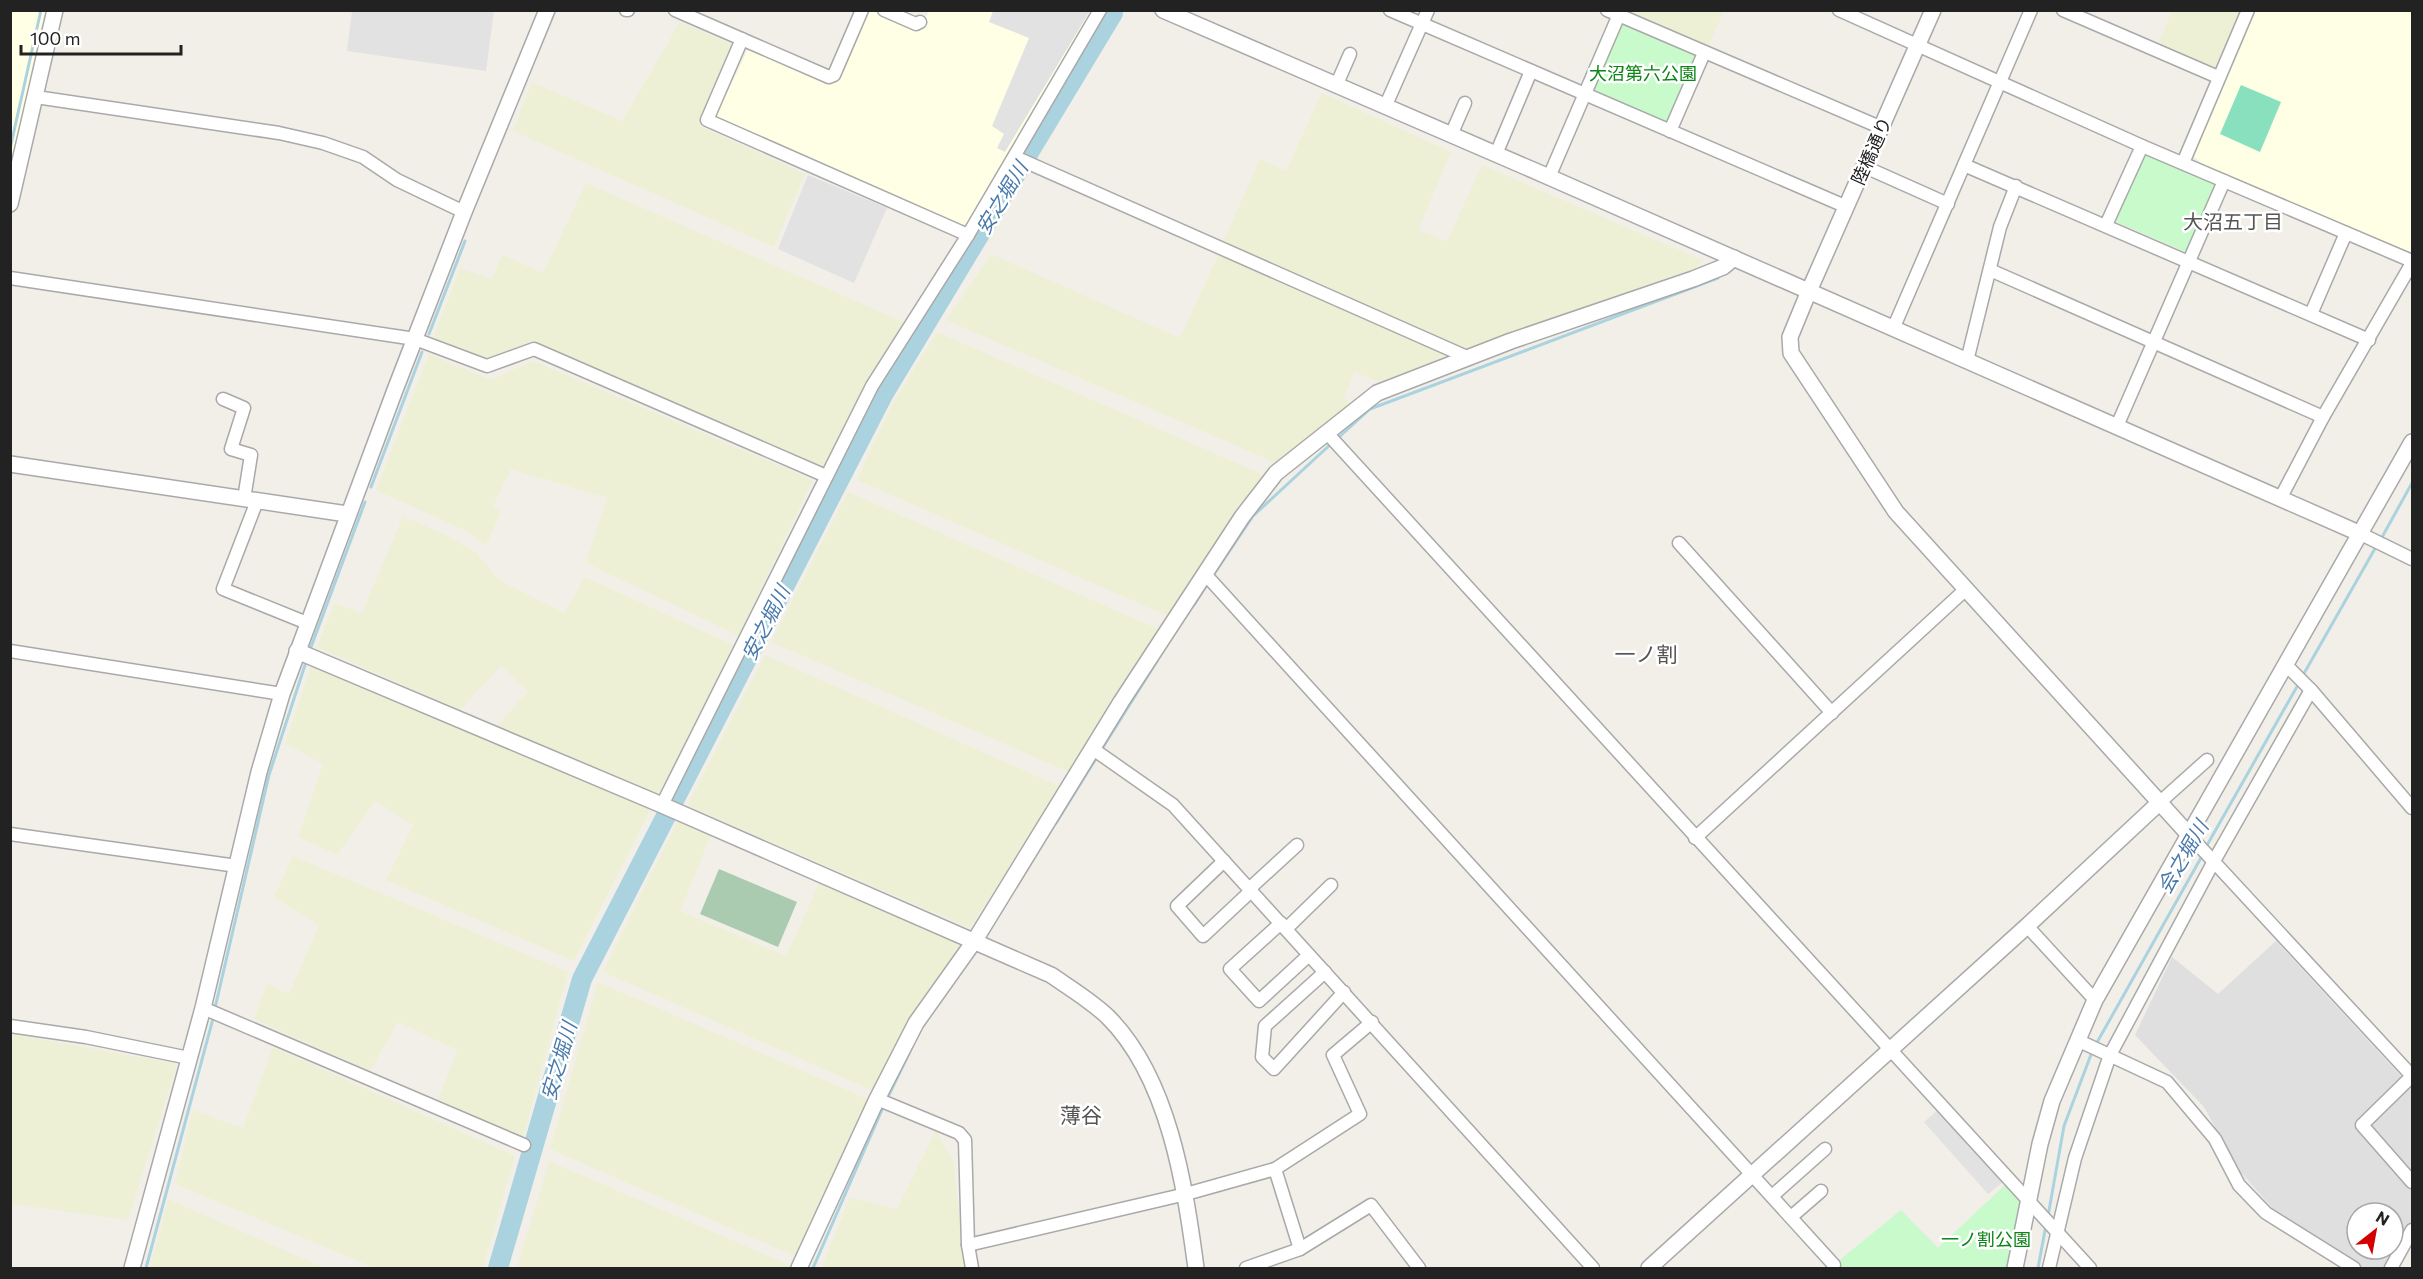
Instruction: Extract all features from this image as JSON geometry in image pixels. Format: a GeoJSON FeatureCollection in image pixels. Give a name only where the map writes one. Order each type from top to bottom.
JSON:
{"type":"FeatureCollection","features":[{"type":"Feature","properties":{"kind":"street"},"geometry":{"type":"LineString","coordinates":[[12,195],[54,10]]}},
{"type":"Feature","properties":{"kind":"street"},"geometry":{"type":"LineString","coordinates":[[132,1269],[189,1058],[205,1009],[259,772],[282,694],[347,514],[464,212],[547,10]]}},
{"type":"Feature","properties":{"kind":"street"},"geometry":{"type":"LineString","coordinates":[[675,10],[829,77],[834,75],[862,10]]}},
{"type":"Feature","properties":{"kind":"street"},"geometry":{"type":"LineString","coordinates":[[884,10],[916,24],[920,22]]}},
{"type":"Feature","properties":{"kind":"street"},"geometry":{"type":"LineString","coordinates":[[662,805],[872,386],[968,235],[1100,10]]}},
{"type":"Feature","properties":{"kind":"street"},"geometry":{"type":"LineString","coordinates":[[1163,10],[2117,426],[2412,559]]}},
{"type":"Feature","properties":{"kind":"street"},"geometry":{"type":"LineString","coordinates":[[1390,10],[1847,207]]}},
{"type":"Feature","properties":{"kind":"street"},"geometry":{"type":"LineString","coordinates":[[1385,107],[1428,10]]}},
{"type":"Feature","properties":{"kind":"street"},"geometry":{"type":"LineString","coordinates":[[1606,10],[1620,13],[1704,52],[1882,128]]}},
{"type":"Feature","properties":{"kind":"street"},"geometry":{"type":"LineString","coordinates":[[1839,10],[2142,146],[2412,262],[2323,417],[2280,499]]}},
{"type":"Feature","properties":{"kind":"street","name":"陸橋通り"},"geometry":{"type":"LineString","coordinates":[[1933,10],[1790,337],[1791,354],[1896,512],[2190,836]]}},
{"type":"Feature","properties":{"kind":"street"},"geometry":{"type":"LineString","coordinates":[[1893,329],[2031,10]]}},
{"type":"Feature","properties":{"kind":"street"},"geometry":{"type":"LineString","coordinates":[[2063,10],[2092,16],[2218,77]]}},
{"type":"Feature","properties":{"kind":"street"},"geometry":{"type":"LineString","coordinates":[[2183,163],[2248,10]]}},
{"type":"Feature","properties":{"kind":"street"},"geometry":{"type":"LineString","coordinates":[[1549,177],[1620,13]]}},
{"type":"Feature","properties":{"kind":"street"},"geometry":{"type":"LineString","coordinates":[[742,39],[707,120],[968,235]]}},
{"type":"Feature","properties":{"kind":"street"},"geometry":{"type":"LineString","coordinates":[[1670,131],[1704,52]]}},
{"type":"Feature","properties":{"kind":"street"},"geometry":{"type":"LineString","coordinates":[[1336,86],[1350,54]]}},
{"type":"Feature","properties":{"kind":"street"},"geometry":{"type":"LineString","coordinates":[[1496,154],[1531,71]]}},
{"type":"Feature","properties":{"kind":"street"},"geometry":{"type":"LineString","coordinates":[[36,97],[279,134],[323,143],[363,157],[397,180],[464,212]]}},
{"type":"Feature","properties":{"kind":"street"},"geometry":{"type":"LineString","coordinates":[[1451,135],[1465,103]]}},
{"type":"Feature","properties":{"kind":"street"},"geometry":{"type":"LineString","coordinates":[[2106,225],[2142,146]]}},
{"type":"Feature","properties":{"kind":"street"},"geometry":{"type":"LineString","coordinates":[[1015,157],[1467,357]]}},
{"type":"Feature","properties":{"kind":"street"},"geometry":{"type":"LineString","coordinates":[[1964,165],[2369,340]]}},
{"type":"Feature","properties":{"kind":"street"},"geometry":{"type":"LineString","coordinates":[[1865,168],[1948,204]]}},
{"type":"Feature","properties":{"kind":"street"},"geometry":{"type":"LineString","coordinates":[[2117,426],[2224,181]]}},
{"type":"Feature","properties":{"kind":"street"},"geometry":{"type":"LineString","coordinates":[[1967,361],[2000,227],[2016,186]]}},
{"type":"Feature","properties":{"kind":"street"},"geometry":{"type":"LineString","coordinates":[[2311,314],[2346,233]]}},
{"type":"Feature","properties":{"kind":"street"},"geometry":{"type":"LineString","coordinates":[[804,1267],[877,1099],[916,1023],[975,940],[1093,749],[1242,517],[1276,473],[1377,393],[1467,357],[1693,279],[1723,267],[1734,258]]}},
{"type":"Feature","properties":{"kind":"street"},"geometry":{"type":"LineString","coordinates":[[1990,270],[2323,417]]}},
{"type":"Feature","properties":{"kind":"street"},"geometry":{"type":"LineString","coordinates":[[10,278],[415,339],[487,366],[534,349],[826,476]]}},
{"type":"Feature","properties":{"kind":"street"},"geometry":{"type":"LineString","coordinates":[[223,399],[244,408],[231,449],[251,455],[250,500],[223,589],[307,623]]}},
{"type":"Feature","properties":{"kind":"street"},"geometry":{"type":"LineString","coordinates":[[1326,432],[2090,1269]]}},
{"type":"Feature","properties":{"kind":"street"},"geometry":{"type":"LineString","coordinates":[[2015,1269],[2033,1207],[2040,1144],[2052,1101],[2084,1043],[2095,1000],[2190,836],[2292,672],[2366,537],[2412,442]]}},
{"type":"Feature","properties":{"kind":"street"},"geometry":{"type":"LineString","coordinates":[[10,464],[347,514]]}},
{"type":"Feature","properties":{"kind":"street"},"geometry":{"type":"LineString","coordinates":[[1679,543],[1832,712]]}},
{"type":"Feature","properties":{"kind":"street"},"geometry":{"type":"LineString","coordinates":[[1205,574],[1834,1265]]}},
{"type":"Feature","properties":{"kind":"street"},"geometry":{"type":"LineString","coordinates":[[1695,838],[1965,590]]}},
{"type":"Feature","properties":{"kind":"street"},"geometry":{"type":"LineString","coordinates":[[10,651],[282,694]]}},
{"type":"Feature","properties":{"kind":"street"},"geometry":{"type":"LineString","coordinates":[[297,651],[662,805],[1052,975],[1107,1017],[1144,1067],[1169,1130],[1186,1194],[1196,1269]]}},
{"type":"Feature","properties":{"kind":"street"},"geometry":{"type":"LineString","coordinates":[[2292,672],[2311,690],[2412,808]]}},
{"type":"Feature","properties":{"kind":"street"},"geometry":{"type":"LineString","coordinates":[[2049,1269],[2054,1229],[2108,1054],[2311,690]]}},
{"type":"Feature","properties":{"kind":"street"},"geometry":{"type":"LineString","coordinates":[[1093,749],[1173,806],[1372,1022],[1593,1269]]}},
{"type":"Feature","properties":{"kind":"street"},"geometry":{"type":"LineString","coordinates":[[1649,1269],[2207,760]]}},
{"type":"Feature","properties":{"kind":"street"},"geometry":{"type":"LineString","coordinates":[[10,834],[237,866]]}},
{"type":"Feature","properties":{"kind":"street"},"geometry":{"type":"LineString","coordinates":[[2190,836],[2412,1076],[2362,1125],[2412,1182]]}},
{"type":"Feature","properties":{"kind":"street"},"geometry":{"type":"LineString","coordinates":[[1224,861],[1177,906],[1203,936],[1297,845]]}},
{"type":"Feature","properties":{"kind":"street"},"geometry":{"type":"LineString","coordinates":[[1309,954],[1259,1001],[1230,969],[1331,885]]}},
{"type":"Feature","properties":{"kind":"street"},"geometry":{"type":"LineString","coordinates":[[2027,926],[2095,1000]]}},
{"type":"Feature","properties":{"kind":"street"},"geometry":{"type":"LineString","coordinates":[[1325,972],[1265,1026],[1262,1057],[1274,1070],[1344,992]]}},
{"type":"Feature","properties":{"kind":"street"},"geometry":{"type":"LineString","coordinates":[[205,1009],[524,1145]]}},
{"type":"Feature","properties":{"kind":"street"},"geometry":{"type":"LineString","coordinates":[[968,1245],[1186,1194],[1275,1169],[1360,1114],[1333,1054],[1372,1022]]}},
{"type":"Feature","properties":{"kind":"street"},"geometry":{"type":"LineString","coordinates":[[10,1026],[86,1037],[189,1058]]}},
{"type":"Feature","properties":{"kind":"street"},"geometry":{"type":"LineString","coordinates":[[2084,1043],[2167,1082],[2215,1139],[2240,1185],[2266,1213],[2354,1268]]}},
{"type":"Feature","properties":{"kind":"street"},"geometry":{"type":"LineString","coordinates":[[877,1099],[958,1132],[965,1140],[968,1245],[972,1269]]}},
{"type":"Feature","properties":{"kind":"street"},"geometry":{"type":"LineString","coordinates":[[1772,1196],[1825,1149]]}},
{"type":"Feature","properties":{"kind":"street"},"geometry":{"type":"LineString","coordinates":[[1275,1169],[1300,1248]]}},
{"type":"Feature","properties":{"kind":"street"},"geometry":{"type":"LineString","coordinates":[[1791,1217],[1821,1191]]}},
{"type":"Feature","properties":{"kind":"street"},"geometry":{"type":"LineString","coordinates":[[1246,1269],[1300,1248],[1371,1205],[1419,1269]]}},
{"type":"Feature","properties":{"kind":"street"},"geometry":{"type":"LineString","coordinates":[[2391,1269],[2412,1230]]}},
{"type":"Feature","properties":{"kind":"shaded area"},"geometry":{"type":"Polygon","coordinates":[[[1626,10],[1724,11],[1707,49],[1625,13],[1626,10]]]}},
{"type":"Feature","properties":{"kind":"shaded area"},"geometry":{"type":"Polygon","coordinates":[[[10,11],[45,11],[11,165],[10,11]]]}},
{"type":"Feature","properties":{"kind":"shaded area"},"geometry":{"type":"Polygon","coordinates":[[[352,11],[494,11],[486,71],[347,51],[352,11]]]}},
{"type":"Feature","properties":{"kind":"shaded area"},"geometry":{"type":"Polygon","coordinates":[[[855,11],[906,11],[925,19],[929,11],[1094,11],[967,225],[960,224],[716,116],[748,49],[824,83],[855,11]]]}},
{"type":"Feature","properties":{"kind":"shaded area"},"geometry":{"type":"Polygon","coordinates":[[[993,11],[1090,11],[1005,152],[997,148],[1004,134],[992,126],[1029,38],[989,22],[993,11]]]}},
{"type":"Feature","properties":{"kind":"shaded area"},"geometry":{"type":"Polygon","coordinates":[[[2172,11],[2241,11],[2216,71],[2157,46],[2172,11]]]}},
{"type":"Feature","properties":{"kind":"shaded area"},"geometry":{"type":"Polygon","coordinates":[[[2252,11],[2412,11],[2412,251],[2407,252],[2203,164],[2193,156],[2252,11]]]}},
{"type":"Feature","properties":{"kind":"shaded area"},"geometry":{"type":"Polygon","coordinates":[[[680,22],[734,45],[700,126],[805,174],[774,247],[513,131],[532,82],[622,121],[680,22]]]}},
{"type":"Feature","properties":{"kind":"shaded area"},"geometry":{"type":"Polygon","coordinates":[[[1322,93],[1451,152],[1418,230],[1447,241],[1482,165],[1702,260],[1696,268],[1472,351],[1223,242],[1260,159],[1286,171],[1322,93]]]}},
{"type":"Feature","properties":{"kind":"shaded area"},"geometry":{"type":"Polygon","coordinates":[[[808,175],[887,208],[854,283],[778,249],[808,175]]]}},
{"type":"Feature","properties":{"kind":"shaded area"},"geometry":{"type":"Polygon","coordinates":[[[586,183],[906,323],[862,392],[824,469],[534,343],[484,360],[433,339],[460,268],[491,279],[503,255],[543,273],[586,183]]]}},
{"type":"Feature","properties":{"kind":"shaded area"},"geometry":{"type":"Polygon","coordinates":[[[1219,253],[1457,357],[1383,384],[1355,372],[1344,398],[1352,406],[1276,463],[946,320],[991,254],[1180,338],[1219,253]]]}},
{"type":"Feature","properties":{"kind":"shaded area"},"geometry":{"type":"Polygon","coordinates":[[[937,332],[1264,475],[1168,616],[857,480],[891,406],[937,332]]]}},
{"type":"Feature","properties":{"kind":"shaded area"},"geometry":{"type":"Polygon","coordinates":[[[429,354],[491,380],[533,361],[813,480],[739,636],[586,563],[607,498],[511,469],[493,506],[501,511],[486,546],[466,531],[376,490],[429,354]]]}},
{"type":"Feature","properties":{"kind":"shaded area"},"geometry":{"type":"Polygon","coordinates":[[[848,492],[1160,630],[1142,654],[1071,773],[771,642],[848,492]]]}},
{"type":"Feature","properties":{"kind":"shaded area"},"geometry":{"type":"Polygon","coordinates":[[[403,516],[446,535],[476,552],[500,581],[564,613],[585,577],[733,645],[660,797],[497,726],[528,691],[501,666],[460,710],[317,647],[334,603],[362,613],[403,516]]]}},
{"type":"Feature","properties":{"kind":"shaded area"},"geometry":{"type":"Polygon","coordinates":[[[765,655],[1061,787],[970,928],[687,806],[765,655]]]}},
{"type":"Feature","properties":{"kind":"shaded area"},"geometry":{"type":"Polygon","coordinates":[[[312,663],[651,809],[574,961],[386,880],[413,825],[375,801],[337,855],[298,837],[323,764],[285,743],[312,663]]]}},
{"type":"Feature","properties":{"kind":"shaded area"},"geometry":{"type":"Polygon","coordinates":[[[678,820],[711,835],[680,911],[786,956],[819,884],[963,942],[913,1017],[874,1091],[603,972],[678,820]]]}},
{"type":"Feature","properties":{"kind":"shaded area"},"geometry":{"type":"Polygon","coordinates":[[[293,856],[568,972],[523,1138],[438,1101],[457,1050],[398,1022],[370,1071],[254,1019],[267,984],[289,994],[319,925],[274,897],[293,856]]]}},
{"type":"Feature","properties":{"kind":"shaded area"},"geometry":{"type":"Polygon","coordinates":[[[719,869],[797,902],[778,947],[700,914],[719,869]]]}},
{"type":"Feature","properties":{"kind":"shaded area"},"geometry":{"type":"Polygon","coordinates":[[[2276,941],[2412,1088],[2412,1222],[2405,1234],[2405,1201],[2345,1201],[2345,1256],[2273,1209],[2237,1168],[2204,1107],[2135,1035],[2172,957],[2218,994],[2276,941]]]}},
{"type":"Feature","properties":{"kind":"shaded area"},"geometry":{"type":"Polygon","coordinates":[[[598,982],[870,1100],[799,1258],[550,1149],[598,982]]]}},
{"type":"Feature","properties":{"kind":"shaded area"},"geometry":{"type":"Polygon","coordinates":[[[11,1034],[177,1064],[128,1220],[11,1204],[11,1034]]]}},
{"type":"Feature","properties":{"kind":"shaded area"},"geometry":{"type":"Polygon","coordinates":[[[273,1047],[515,1156],[483,1268],[375,1268],[175,1184],[193,1110],[243,1128],[273,1047]]]}},
{"type":"Feature","properties":{"kind":"shaded area"},"geometry":{"type":"Polygon","coordinates":[[[1938,1110],[2004,1181],[1988,1194],[1924,1122],[1938,1110]]]}},
{"type":"Feature","properties":{"kind":"shaded area"},"geometry":{"type":"Polygon","coordinates":[[[936,1130],[954,1163],[964,1268],[821,1268],[850,1198],[897,1209],[936,1130]]]}},
{"type":"Feature","properties":{"kind":"shaded area"},"geometry":{"type":"Polygon","coordinates":[[[549,1161],[792,1266],[791,1268],[517,1268],[549,1161]]]}},
{"type":"Feature","properties":{"kind":"shaded area"},"geometry":{"type":"Polygon","coordinates":[[[168,1199],[325,1268],[150,1268],[168,1199]]]}},
{"type":"Feature","properties":{"kind":"shaded area"},"geometry":{"type":"Polygon","coordinates":[[[2352,1261],[2389,1261],[2385,1268],[2363,1268],[2352,1261]]]}},
{"type":"Feature","properties":{"kind":"green space","name":"大沼第六公園"},"geometry":{"type":"Polygon","coordinates":[[[1620,22],[1695,56],[1667,125],[1590,91],[1620,22]]]}},
{"type":"Feature","properties":{"kind":"green space"},"geometry":{"type":"Polygon","coordinates":[[[2241,85],[2281,102],[2260,152],[2220,134],[2241,85]]]}},
{"type":"Feature","properties":{"kind":"green space"},"geometry":{"type":"Polygon","coordinates":[[[2144,151],[2216,183],[2186,252],[2114,221],[2144,151]]]}},
{"type":"Feature","properties":{"kind":"green space","name":"一ノ割公園"},"geometry":{"type":"Polygon","coordinates":[[[2005,1185],[2024,1204],[2011,1268],[1830,1268],[1901,1210],[1938,1248],[2005,1185]]]}},
{"type":"Feature","properties":{"kind":"waterway"},"geometry":{"type":"LineString","coordinates":[[10,149],[41,10]]}},
{"type":"Feature","properties":{"kind":"waterway","name":"安之堀川"},"geometry":{"type":"LineString","coordinates":[[498,1268],[582,979],[884,393],[1113,13]]}},
{"type":"Feature","properties":{"kind":"waterway"},"geometry":{"type":"LineString","coordinates":[[429,334],[465,241]]}},
{"type":"Feature","properties":{"kind":"waterway"},"geometry":{"type":"LineString","coordinates":[[1338,438],[1370,409],[1718,278]]}},
{"type":"Feature","properties":{"kind":"waterway"},"geometry":{"type":"LineString","coordinates":[[371,487],[422,352]]}},
{"type":"Feature","properties":{"kind":"waterway"},"geometry":{"type":"LineString","coordinates":[[1212,577],[1253,516],[1333,442]]}},
{"type":"Feature","properties":{"kind":"waterway","name":"会之堀川"},"geometry":{"type":"LineString","coordinates":[[2381,539],[2412,483]]}},
{"type":"Feature","properties":{"kind":"waterway"},"geometry":{"type":"LineString","coordinates":[[311,647],[365,502]]}},
{"type":"Feature","properties":{"kind":"waterway","name":"会之堀川"},"geometry":{"type":"LineString","coordinates":[[2302,677],[2377,545]]}},
{"type":"Feature","properties":{"kind":"waterway"},"geometry":{"type":"LineString","coordinates":[[1194,605],[1208,583]]}},
{"type":"Feature","properties":{"kind":"waterway"},"geometry":{"type":"LineString","coordinates":[[1100,752],[1157,661]]}},
{"type":"Feature","properties":{"kind":"waterway"},"geometry":{"type":"LineString","coordinates":[[215,1008],[269,775],[305,665]]}},
{"type":"Feature","properties":{"kind":"waterway","name":"会之堀川"},"geometry":{"type":"LineString","coordinates":[[2206,847],[2299,683]]}},
{"type":"Feature","properties":{"kind":"waterway"},"geometry":{"type":"LineString","coordinates":[[1056,823],[1097,757]]}},
{"type":"Feature","properties":{"kind":"waterway","name":"会之堀川"},"geometry":{"type":"LineString","coordinates":[[2095,1046],[2202,856]]}},
{"type":"Feature","properties":{"kind":"waterway"},"geometry":{"type":"LineString","coordinates":[[146,1268],[214,1015]]}},
{"type":"Feature","properties":{"kind":"waterway"},"geometry":{"type":"LineString","coordinates":[[887,1099],[913,1045]]}},
{"type":"Feature","properties":{"kind":"waterway","name":"会之堀川"},"geometry":{"type":"LineString","coordinates":[[2048,1216],[2064,1126],[2092,1052]]}},
{"type":"Feature","properties":{"kind":"waterway"},"geometry":{"type":"LineString","coordinates":[[813,1268],[884,1105]]}},
{"type":"Feature","properties":{"kind":"waterway","name":"会之堀川"},"geometry":{"type":"LineString","coordinates":[[2038,1268],[2046,1225]]}},
{"type":"Feature","properties":{"kind":"district","name":"大沼五丁目"},"geometry":{"type":"Point","coordinates":[2233,222]}},
{"type":"Feature","properties":{"kind":"district","name":"一ノ割"},"geometry":{"type":"Point","coordinates":[1646,655]}},
{"type":"Feature","properties":{"kind":"district","name":"薄谷"},"geometry":{"type":"Point","coordinates":[1081,1116]}}]}
